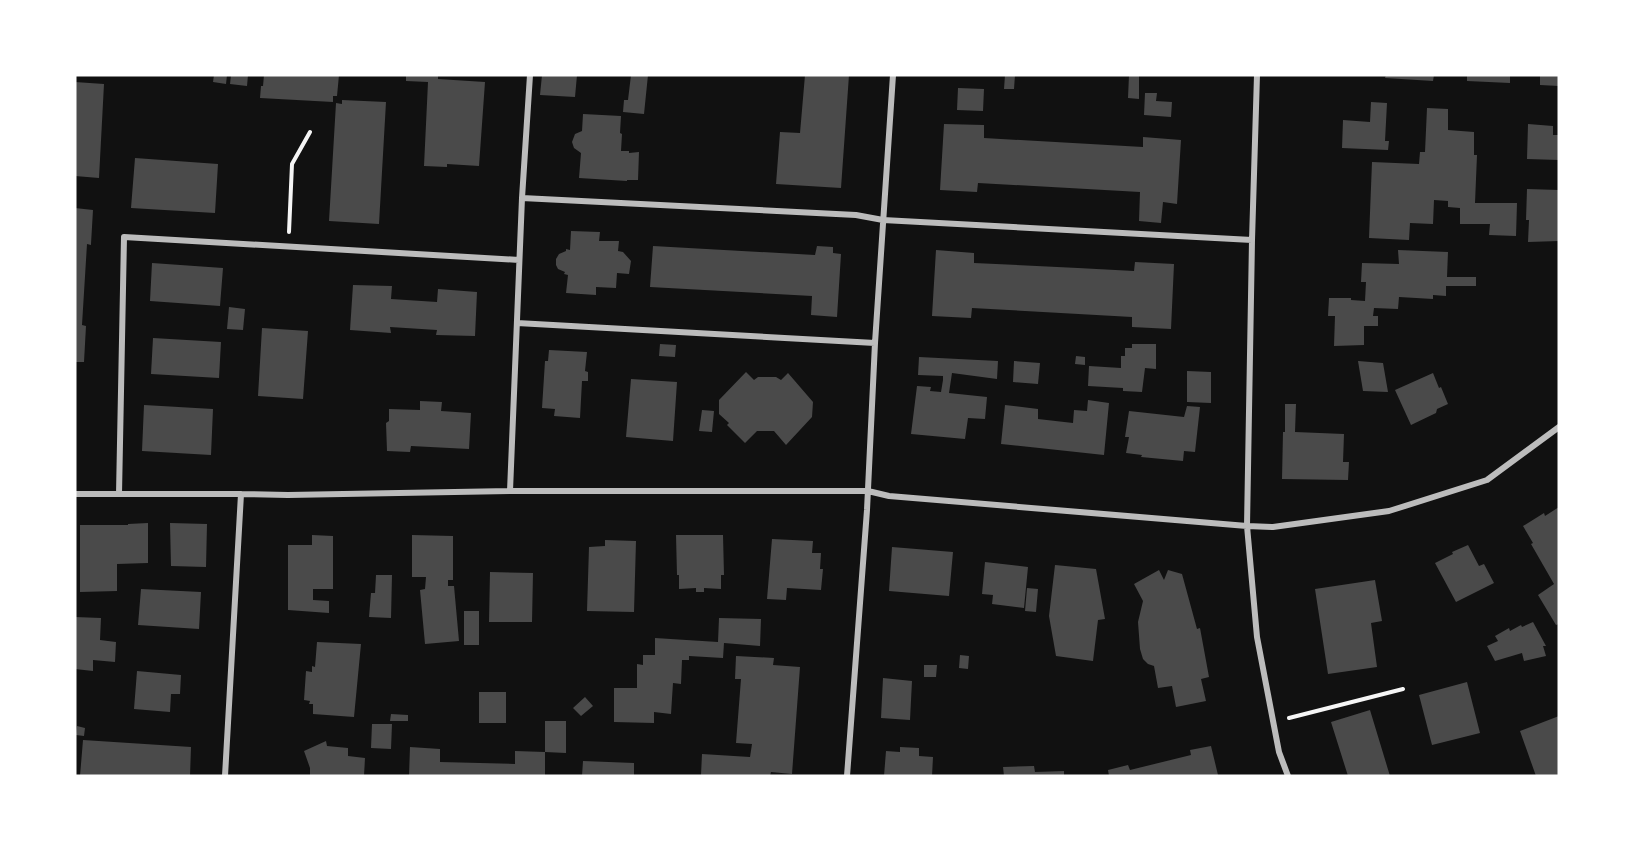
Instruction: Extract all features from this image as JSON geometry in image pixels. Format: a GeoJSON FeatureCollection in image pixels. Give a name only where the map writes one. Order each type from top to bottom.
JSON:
{"type":"FeatureCollection","features":[{"type":"Feature","properties":{"kind":"street"},"geometry":{"type":"LineString","coordinates":[[510,491],[519,260],[530,75]]}},
{"type":"Feature","properties":{"kind":"street"},"geometry":{"type":"LineString","coordinates":[[847,776],[868,491],[875,344],[893,75]]}},
{"type":"Feature","properties":{"kind":"street"},"geometry":{"type":"LineString","coordinates":[[1257,75],[1247,526],[1257,637],[1279,752],[1288,776]]}},
{"type":"Feature","properties":{"kind":"street"},"geometry":{"type":"LineString","coordinates":[[522,198],[856,215],[883,220],[1252,240]]}},
{"type":"Feature","properties":{"kind":"street"},"geometry":{"type":"LineString","coordinates":[[118,494],[124,237],[519,260]]}},
{"type":"Feature","properties":{"kind":"street"},"geometry":{"type":"LineString","coordinates":[[517,323],[875,344]]}},
{"type":"Feature","properties":{"kind":"street"},"geometry":{"type":"LineString","coordinates":[[75,494],[288,495],[510,491],[868,491],[889,496],[1273,527],[1389,511],[1487,480],[1559,427]]}},
{"type":"Feature","properties":{"kind":"street"},"geometry":{"type":"LineString","coordinates":[[225,776],[241,494]]}},
{"type":"Feature","properties":{"kind":"path"},"geometry":{"type":"LineString","coordinates":[[289,230],[292,164],[310,132]]}},
{"type":"Feature","properties":{"kind":"path"},"geometry":{"type":"LineString","coordinates":[[1306,714],[1403,689]]}},
{"type":"Feature","properties":{"kind":"building"},"geometry":{"type":"Polygon","coordinates":[[[214,75],[227,75],[226,84],[213,82],[214,75]]]}},
{"type":"Feature","properties":{"kind":"building"},"geometry":{"type":"Polygon","coordinates":[[[231,75],[248,75],[247,86],[230,84],[231,75]]]}},
{"type":"Feature","properties":{"kind":"building"},"geometry":{"type":"Polygon","coordinates":[[[264,75],[339,75],[337,96],[333,96],[333,102],[260,98],[264,75]]]}},
{"type":"Feature","properties":{"kind":"building"},"geometry":{"type":"Polygon","coordinates":[[[406,75],[438,75],[438,79],[485,82],[479,166],[447,164],[447,167],[424,166],[428,82],[406,81],[406,75]]]}},
{"type":"Feature","properties":{"kind":"building"},"geometry":{"type":"Polygon","coordinates":[[[542,75],[577,75],[575,97],[540,95],[542,75]]]}},
{"type":"Feature","properties":{"kind":"building"},"geometry":{"type":"Polygon","coordinates":[[[631,75],[648,75],[644,114],[623,112],[624,100],[628,100],[631,75]]]}},
{"type":"Feature","properties":{"kind":"building"},"geometry":{"type":"Polygon","coordinates":[[[805,75],[849,75],[841,188],[776,184],[780,132],[800,133],[805,75]]]}},
{"type":"Feature","properties":{"kind":"building"},"geometry":{"type":"Polygon","coordinates":[[[1005,75],[1015,75],[1014,89],[1004,89],[1005,75]]]}},
{"type":"Feature","properties":{"kind":"building"},"geometry":{"type":"Polygon","coordinates":[[[1129,75],[1139,75],[1139,99],[1128,98],[1129,75]]]}},
{"type":"Feature","properties":{"kind":"building"},"geometry":{"type":"Polygon","coordinates":[[[1386,75],[1434,75],[1433,81],[1385,78],[1386,75]]]}},
{"type":"Feature","properties":{"kind":"building"},"geometry":{"type":"Polygon","coordinates":[[[1467,75],[1510,75],[1510,83],[1467,81],[1467,75]]]}},
{"type":"Feature","properties":{"kind":"building"},"geometry":{"type":"Polygon","coordinates":[[[1540,75],[1559,75],[1559,86],[1540,85],[1540,75]]]}},
{"type":"Feature","properties":{"kind":"building"},"geometry":{"type":"Polygon","coordinates":[[[75,82],[104,84],[99,178],[75,176],[75,82]]]}},
{"type":"Feature","properties":{"kind":"building"},"geometry":{"type":"Polygon","coordinates":[[[958,88],[984,89],[983,111],[957,110],[958,88]]]}},
{"type":"Feature","properties":{"kind":"building"},"geometry":{"type":"Polygon","coordinates":[[[1145,93],[1157,93],[1156,101],[1172,102],[1171,117],[1144,115],[1145,93]]]}},
{"type":"Feature","properties":{"kind":"building"},"geometry":{"type":"Polygon","coordinates":[[[342,100],[386,102],[379,224],[329,221],[336,103],[342,104],[342,100]]]}},
{"type":"Feature","properties":{"kind":"building"},"geometry":{"type":"Polygon","coordinates":[[[1371,102],[1387,103],[1385,141],[1389,141],[1388,150],[1342,148],[1343,120],[1370,122],[1371,102]]]}},
{"type":"Feature","properties":{"kind":"building"},"geometry":{"type":"Polygon","coordinates":[[[1427,108],[1448,109],[1448,130],[1474,132],[1474,155],[1477,155],[1475,203],[1517,203],[1516,236],[1489,235],[1490,224],[1460,224],[1460,208],[1448,207],[1448,201],[1434,200],[1433,224],[1410,223],[1409,240],[1369,238],[1372,162],[1419,164],[1420,152],[1425,152],[1427,108]]]}},
{"type":"Feature","properties":{"kind":"building"},"geometry":{"type":"Polygon","coordinates":[[[583,114],[621,116],[621,151],[639,152],[638,180],[579,178],[581,153],[574,148],[572,142],[575,134],[582,131],[583,114]]]}},
{"type":"Feature","properties":{"kind":"building"},"geometry":{"type":"Polygon","coordinates":[[[944,124],[984,125],[984,138],[1143,147],[1143,137],[1181,140],[1177,204],[1163,202],[1161,223],[1139,221],[1140,192],[978,183],[977,192],[940,190],[944,124]]]}},
{"type":"Feature","properties":{"kind":"building"},"geometry":{"type":"Polygon","coordinates":[[[1528,124],[1553,126],[1553,135],[1559,135],[1559,160],[1527,159],[1528,124]]]}},
{"type":"Feature","properties":{"kind":"building"},"geometry":{"type":"Polygon","coordinates":[[[135,158],[218,164],[215,213],[131,208],[135,158]]]}},
{"type":"Feature","properties":{"kind":"building"},"geometry":{"type":"Polygon","coordinates":[[[1527,189],[1559,190],[1559,241],[1528,242],[1527,189]]]}},
{"type":"Feature","properties":{"kind":"building"},"geometry":{"type":"Polygon","coordinates":[[[75,208],[93,210],[91,245],[87,244],[82,325],[86,326],[84,362],[75,362],[75,208]]]}},
{"type":"Feature","properties":{"kind":"building"},"geometry":{"type":"Polygon","coordinates":[[[571,231],[600,232],[599,241],[619,241],[618,251],[623,252],[631,261],[629,274],[617,273],[616,288],[596,287],[596,295],[566,293],[568,275],[558,269],[556,259],[566,249],[570,250],[571,231]]]}},
{"type":"Feature","properties":{"kind":"building"},"geometry":{"type":"Polygon","coordinates":[[[653,246],[815,255],[817,246],[833,247],[833,253],[841,254],[837,317],[811,315],[812,296],[650,287],[653,246]]]}},
{"type":"Feature","properties":{"kind":"building"},"geometry":{"type":"Polygon","coordinates":[[[936,250],[974,253],[974,263],[1134,271],[1135,262],[1174,264],[1171,329],[1132,327],[1132,317],[972,308],[971,318],[932,316],[936,250]]]}},
{"type":"Feature","properties":{"kind":"building"},"geometry":{"type":"Polygon","coordinates":[[[1398,250],[1448,252],[1447,277],[1476,277],[1476,286],[1446,286],[1446,296],[1433,295],[1433,299],[1399,297],[1398,309],[1374,308],[1373,316],[1378,316],[1378,326],[1364,326],[1364,345],[1334,346],[1335,316],[1328,316],[1329,298],[1351,298],[1351,300],[1365,301],[1366,282],[1361,282],[1362,263],[1399,264],[1398,250]]]}},
{"type":"Feature","properties":{"kind":"building"},"geometry":{"type":"Polygon","coordinates":[[[152,263],[223,268],[220,306],[150,301],[152,263]]]}},
{"type":"Feature","properties":{"kind":"building"},"geometry":{"type":"Polygon","coordinates":[[[353,285],[392,286],[391,299],[437,302],[438,289],[477,292],[475,336],[436,335],[437,330],[390,327],[391,333],[350,330],[353,285]]]}},
{"type":"Feature","properties":{"kind":"building"},"geometry":{"type":"Polygon","coordinates":[[[229,307],[245,309],[243,330],[227,329],[229,307]]]}},
{"type":"Feature","properties":{"kind":"building"},"geometry":{"type":"Polygon","coordinates":[[[262,328],[308,331],[303,399],[258,396],[262,328]]]}},
{"type":"Feature","properties":{"kind":"building"},"geometry":{"type":"Polygon","coordinates":[[[153,338],[221,342],[219,378],[151,374],[153,338]]]}},
{"type":"Feature","properties":{"kind":"building"},"geometry":{"type":"Polygon","coordinates":[[[660,344],[676,345],[675,357],[659,356],[660,344]]]}},
{"type":"Feature","properties":{"kind":"building"},"geometry":{"type":"Polygon","coordinates":[[[1132,344],[1156,344],[1156,369],[1145,368],[1142,392],[1123,391],[1123,388],[1088,386],[1089,366],[1121,368],[1121,356],[1125,356],[1125,348],[1132,348],[1132,344]]]}},
{"type":"Feature","properties":{"kind":"building"},"geometry":{"type":"Polygon","coordinates":[[[549,350],[587,352],[585,371],[588,372],[588,381],[582,381],[580,418],[554,416],[555,409],[542,408],[545,361],[548,361],[549,350]]]}},
{"type":"Feature","properties":{"kind":"building"},"geometry":{"type":"Polygon","coordinates":[[[1076,356],[1085,357],[1085,365],[1075,364],[1076,356]]]}},
{"type":"Feature","properties":{"kind":"building"},"geometry":{"type":"Polygon","coordinates":[[[919,357],[998,361],[997,379],[952,373],[949,393],[987,397],[985,419],[968,418],[965,439],[911,434],[917,386],[931,387],[930,391],[941,392],[943,380],[943,376],[918,375],[919,357]]]}},
{"type":"Feature","properties":{"kind":"building"},"geometry":{"type":"Polygon","coordinates":[[[1014,361],[1040,363],[1038,384],[1013,382],[1014,361]]]}},
{"type":"Feature","properties":{"kind":"building"},"geometry":{"type":"Polygon","coordinates":[[[1358,361],[1383,363],[1388,392],[1363,391],[1358,361]]]}},
{"type":"Feature","properties":{"kind":"building"},"geometry":{"type":"Polygon","coordinates":[[[1187,371],[1211,372],[1211,403],[1187,402],[1187,371]]]}},
{"type":"Feature","properties":{"kind":"building"},"geometry":{"type":"Polygon","coordinates":[[[746,372],[754,380],[758,377],[776,377],[781,380],[788,373],[813,402],[812,417],[786,445],[774,431],[757,431],[745,443],[719,414],[719,400],[746,372]]]}},
{"type":"Feature","properties":{"kind":"building"},"geometry":{"type":"Polygon","coordinates":[[[1433,373],[1448,404],[1437,409],[1436,413],[1411,425],[1395,390],[1433,373]]]}},
{"type":"Feature","properties":{"kind":"building"},"geometry":{"type":"Polygon","coordinates":[[[631,379],[677,382],[673,441],[626,437],[631,379]]]}},
{"type":"Feature","properties":{"kind":"building"},"geometry":{"type":"Polygon","coordinates":[[[1088,400],[1109,403],[1104,455],[1001,444],[1005,405],[1038,409],[1038,419],[1073,423],[1074,410],[1087,411],[1088,400]]]}},
{"type":"Feature","properties":{"kind":"building"},"geometry":{"type":"Polygon","coordinates":[[[420,401],[442,402],[441,411],[471,413],[469,449],[411,446],[410,452],[387,451],[386,423],[389,421],[389,409],[420,410],[420,401]]]}},
{"type":"Feature","properties":{"kind":"building"},"geometry":{"type":"Polygon","coordinates":[[[1285,404],[1296,404],[1295,432],[1344,434],[1343,462],[1349,462],[1348,480],[1282,479],[1285,404]]]}},
{"type":"Feature","properties":{"kind":"building"},"geometry":{"type":"Polygon","coordinates":[[[144,405],[213,409],[211,455],[142,451],[144,405]]]}},
{"type":"Feature","properties":{"kind":"building"},"geometry":{"type":"Polygon","coordinates":[[[1187,406],[1200,407],[1195,452],[1184,451],[1183,461],[1141,457],[1142,455],[1126,453],[1129,437],[1125,437],[1129,411],[1184,417],[1187,406]]]}},
{"type":"Feature","properties":{"kind":"building"},"geometry":{"type":"Polygon","coordinates":[[[702,410],[714,411],[712,432],[699,431],[702,410]]]}},
{"type":"Feature","properties":{"kind":"building"},"geometry":{"type":"Polygon","coordinates":[[[1559,507],[1559,624],[1556,625],[1538,595],[1554,584],[1523,526],[1559,507]]]}},
{"type":"Feature","properties":{"kind":"building"},"geometry":{"type":"Polygon","coordinates":[[[148,523],[148,563],[117,564],[117,591],[80,592],[80,525],[148,523]]]}},
{"type":"Feature","properties":{"kind":"building"},"geometry":{"type":"Polygon","coordinates":[[[170,523],[207,524],[206,567],[171,566],[170,523]]]}},
{"type":"Feature","properties":{"kind":"building"},"geometry":{"type":"Polygon","coordinates":[[[312,535],[333,536],[333,589],[313,589],[313,600],[329,601],[329,613],[288,610],[288,545],[312,545],[312,535]]]}},
{"type":"Feature","properties":{"kind":"building"},"geometry":{"type":"Polygon","coordinates":[[[412,535],[453,536],[453,580],[448,580],[448,586],[454,586],[459,641],[425,644],[420,590],[425,589],[426,577],[412,577],[412,535]]]}},
{"type":"Feature","properties":{"kind":"building"},"geometry":{"type":"Polygon","coordinates":[[[676,535],[723,535],[724,575],[721,575],[721,589],[704,588],[704,592],[696,592],[696,588],[679,589],[676,535]]]}},
{"type":"Feature","properties":{"kind":"building"},"geometry":{"type":"Polygon","coordinates":[[[772,539],[813,541],[812,553],[821,553],[820,569],[823,569],[821,590],[787,588],[786,600],[767,599],[772,539]]]}},
{"type":"Feature","properties":{"kind":"building"},"geometry":{"type":"Polygon","coordinates":[[[605,540],[636,541],[634,612],[587,611],[589,547],[605,546],[605,540]]]}},
{"type":"Feature","properties":{"kind":"building"},"geometry":{"type":"Polygon","coordinates":[[[1468,545],[1479,566],[1484,564],[1494,583],[1456,602],[1435,563],[1468,545]]]}},
{"type":"Feature","properties":{"kind":"building"},"geometry":{"type":"Polygon","coordinates":[[[892,547],[953,552],[949,596],[889,591],[892,547]]]}},
{"type":"Feature","properties":{"kind":"building"},"geometry":{"type":"Polygon","coordinates":[[[985,562],[1028,567],[1024,608],[992,604],[993,595],[982,594],[985,562]]]}},
{"type":"Feature","properties":{"kind":"building"},"geometry":{"type":"Polygon","coordinates":[[[1055,565],[1096,569],[1105,619],[1098,620],[1093,661],[1056,656],[1049,616],[1055,565]]]}},
{"type":"Feature","properties":{"kind":"building"},"geometry":{"type":"Polygon","coordinates":[[[1159,570],[1164,580],[1168,570],[1182,574],[1197,629],[1200,628],[1209,677],[1201,679],[1206,701],[1176,707],[1172,686],[1158,688],[1154,666],[1143,659],[1138,622],[1143,601],[1134,584],[1159,570]]]}},
{"type":"Feature","properties":{"kind":"building"},"geometry":{"type":"Polygon","coordinates":[[[490,572],[533,573],[532,622],[489,622],[490,572]]]}},
{"type":"Feature","properties":{"kind":"building"},"geometry":{"type":"Polygon","coordinates":[[[376,575],[392,575],[391,618],[369,617],[371,593],[375,593],[376,575]]]}},
{"type":"Feature","properties":{"kind":"building"},"geometry":{"type":"Polygon","coordinates":[[[1375,580],[1382,621],[1371,623],[1377,667],[1328,674],[1315,589],[1375,580]]]}},
{"type":"Feature","properties":{"kind":"building"},"geometry":{"type":"Polygon","coordinates":[[[1027,588],[1038,589],[1036,612],[1025,611],[1027,588]]]}},
{"type":"Feature","properties":{"kind":"building"},"geometry":{"type":"Polygon","coordinates":[[[141,589],[201,592],[199,629],[138,625],[141,589]]]}},
{"type":"Feature","properties":{"kind":"building"},"geometry":{"type":"Polygon","coordinates":[[[464,611],[479,611],[479,645],[464,645],[464,611]]]}},
{"type":"Feature","properties":{"kind":"building"},"geometry":{"type":"Polygon","coordinates":[[[75,617],[101,618],[100,640],[116,642],[115,662],[93,660],[93,671],[75,669],[75,617]]]}},
{"type":"Feature","properties":{"kind":"building"},"geometry":{"type":"Polygon","coordinates":[[[719,618],[761,619],[760,646],[724,643],[723,658],[689,656],[689,660],[682,660],[681,684],[673,683],[671,714],[654,712],[654,723],[614,722],[614,688],[637,688],[637,664],[643,665],[643,655],[655,655],[655,638],[718,642],[719,618]]]}},
{"type":"Feature","properties":{"kind":"building"},"geometry":{"type":"Polygon","coordinates":[[[1533,622],[1546,646],[1543,646],[1546,656],[1524,661],[1522,653],[1495,661],[1487,646],[1498,641],[1495,636],[1509,628],[1510,631],[1533,622]]]}},
{"type":"Feature","properties":{"kind":"building"},"geometry":{"type":"Polygon","coordinates":[[[317,642],[361,644],[354,717],[313,714],[313,704],[304,700],[306,671],[312,672],[312,666],[315,667],[317,642]]]}},
{"type":"Feature","properties":{"kind":"building"},"geometry":{"type":"Polygon","coordinates":[[[960,655],[969,656],[968,669],[959,668],[960,655]]]}},
{"type":"Feature","properties":{"kind":"building"},"geometry":{"type":"Polygon","coordinates":[[[736,656],[774,658],[773,665],[800,667],[792,774],[771,772],[770,776],[701,775],[702,754],[750,757],[752,744],[736,743],[741,679],[735,679],[736,656]]]}},
{"type":"Feature","properties":{"kind":"building"},"geometry":{"type":"Polygon","coordinates":[[[924,665],[937,665],[936,677],[924,677],[924,665]]]}},
{"type":"Feature","properties":{"kind":"building"},"geometry":{"type":"Polygon","coordinates":[[[137,671],[181,675],[180,694],[171,694],[170,712],[134,709],[137,671]]]}},
{"type":"Feature","properties":{"kind":"building"},"geometry":{"type":"Polygon","coordinates":[[[883,678],[912,681],[910,720],[881,718],[883,678]]]}},
{"type":"Feature","properties":{"kind":"building"},"geometry":{"type":"Polygon","coordinates":[[[1467,682],[1480,733],[1432,745],[1419,695],[1467,682]]]}},
{"type":"Feature","properties":{"kind":"building"},"geometry":{"type":"Polygon","coordinates":[[[479,692],[506,692],[506,723],[479,723],[479,692]]]}},
{"type":"Feature","properties":{"kind":"building"},"geometry":{"type":"Polygon","coordinates":[[[585,697],[593,706],[581,716],[573,708],[585,697]]]}},
{"type":"Feature","properties":{"kind":"building"},"geometry":{"type":"Polygon","coordinates":[[[1370,710],[1390,776],[1348,776],[1331,722],[1370,710]]]}},
{"type":"Feature","properties":{"kind":"building"},"geometry":{"type":"Polygon","coordinates":[[[391,714],[408,715],[408,721],[390,721],[391,714]]]}},
{"type":"Feature","properties":{"kind":"building"},"geometry":{"type":"Polygon","coordinates":[[[1559,716],[1559,776],[1536,776],[1520,731],[1559,716]]]}},
{"type":"Feature","properties":{"kind":"building"},"geometry":{"type":"Polygon","coordinates":[[[545,721],[566,721],[566,753],[545,752],[545,721]]]}},
{"type":"Feature","properties":{"kind":"building"},"geometry":{"type":"Polygon","coordinates":[[[372,724],[392,724],[391,749],[371,748],[372,724]]]}},
{"type":"Feature","properties":{"kind":"building"},"geometry":{"type":"Polygon","coordinates":[[[77,726],[85,728],[84,736],[76,735],[77,726]]]}},
{"type":"Feature","properties":{"kind":"building"},"geometry":{"type":"Polygon","coordinates":[[[83,740],[191,747],[190,776],[80,776],[83,740]]]}},
{"type":"Feature","properties":{"kind":"building"},"geometry":{"type":"Polygon","coordinates":[[[326,741],[327,746],[348,748],[348,756],[365,758],[364,776],[310,776],[310,768],[304,751],[326,741]]]}},
{"type":"Feature","properties":{"kind":"building"},"geometry":{"type":"Polygon","coordinates":[[[1211,746],[1218,775],[1109,776],[1108,770],[1128,765],[1130,770],[1191,755],[1190,750],[1211,746]]]}},
{"type":"Feature","properties":{"kind":"building"},"geometry":{"type":"Polygon","coordinates":[[[410,747],[440,749],[440,762],[515,764],[515,751],[545,752],[545,776],[409,776],[410,747]]]}},
{"type":"Feature","properties":{"kind":"building"},"geometry":{"type":"Polygon","coordinates":[[[900,747],[919,748],[919,756],[933,757],[932,776],[884,776],[886,751],[900,752],[900,747]]]}},
{"type":"Feature","properties":{"kind":"building"},"geometry":{"type":"Polygon","coordinates":[[[583,761],[634,763],[634,776],[582,776],[583,761]]]}},
{"type":"Feature","properties":{"kind":"building"},"geometry":{"type":"Polygon","coordinates":[[[1034,766],[1035,772],[1064,771],[1064,776],[1004,776],[1003,767],[1034,766]]]}}]}
